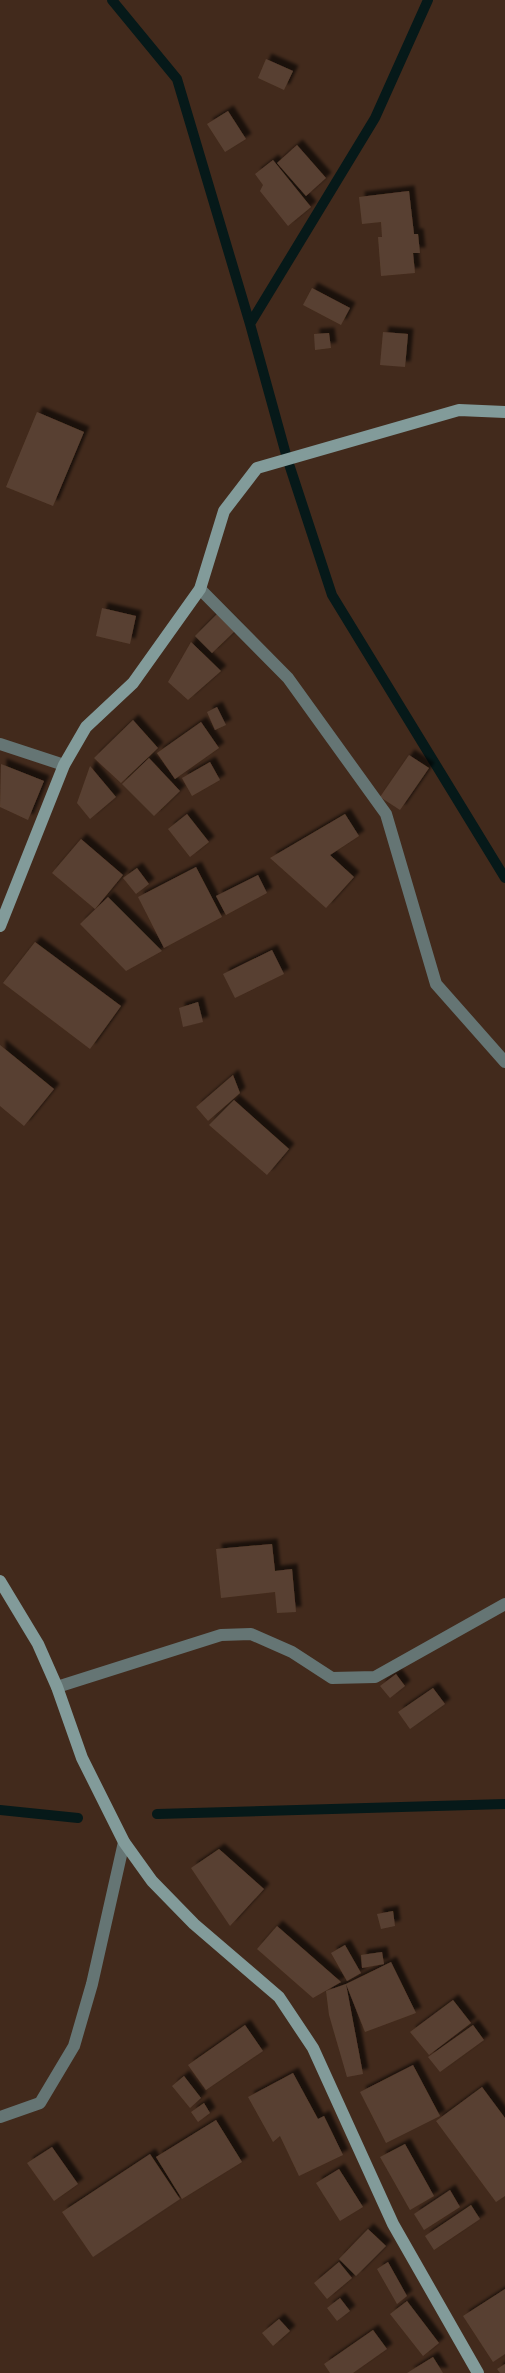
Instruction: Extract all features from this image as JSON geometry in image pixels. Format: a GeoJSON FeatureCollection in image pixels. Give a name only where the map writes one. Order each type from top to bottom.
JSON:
{"type":"FeatureCollection","features":[{"type":"Feature","properties":{"kind":"main road"},"geometry":{"type":"LineString","coordinates":[[0,926],[64,765],[86,727],[133,683],[200,589],[224,511],[257,468],[459,410],[505,412]]}},
{"type":"Feature","properties":{"kind":"main road"},"geometry":{"type":"LineString","coordinates":[[0,1581],[38,1644],[57,1687],[82,1758],[124,1842],[152,1881],[194,1924],[279,1997],[313,2048],[393,2224],[478,2373]]}},
{"type":"Feature","properties":{"kind":"street"},"geometry":{"type":"LineString","coordinates":[[200,589],[288,678],[386,814],[436,984],[505,1062]]}},
{"type":"Feature","properties":{"kind":"street"},"geometry":{"type":"LineString","coordinates":[[0,744],[64,765]]}},
{"type":"Feature","properties":{"kind":"street"},"geometry":{"type":"LineString","coordinates":[[57,1687],[221,1635],[251,1634],[292,1652],[332,1678],[375,1677],[505,1604]]}},
{"type":"Feature","properties":{"kind":"street"},"geometry":{"type":"LineString","coordinates":[[0,2117],[39,2103],[74,2046],[92,1984],[124,1842]]}},
{"type":"Feature","properties":{"kind":"building"},"geometry":{"type":"Polygon","coordinates":[[[266,59],[293,71],[284,90],[258,78],[266,59]]]}},
{"type":"Feature","properties":{"kind":"building"},"geometry":{"type":"Polygon","coordinates":[[[228,111],[246,139],[225,152],[207,124],[228,111]]]}},
{"type":"Feature","properties":{"kind":"building"},"geometry":{"type":"Polygon","coordinates":[[[297,145],[326,178],[306,196],[277,163],[297,145]]]}},
{"type":"Feature","properties":{"kind":"building"},"geometry":{"type":"Polygon","coordinates":[[[273,160],[311,207],[288,226],[260,191],[263,185],[255,174],[273,160]]]}},
{"type":"Feature","properties":{"kind":"building"},"geometry":{"type":"Polygon","coordinates":[[[409,191],[414,234],[418,234],[420,253],[413,253],[415,273],[381,276],[378,237],[382,237],[381,222],[362,224],[359,197],[409,191]]]}},
{"type":"Feature","properties":{"kind":"building"},"geometry":{"type":"Polygon","coordinates":[[[312,288],[350,308],[341,325],[303,305],[312,288]]]}},
{"type":"Feature","properties":{"kind":"building"},"geometry":{"type":"Polygon","coordinates":[[[383,332],[408,334],[405,367],[380,365],[383,332]]]}},
{"type":"Feature","properties":{"kind":"building"},"geometry":{"type":"Polygon","coordinates":[[[329,333],[331,348],[315,350],[314,334],[329,333]]]}},
{"type":"Feature","properties":{"kind":"building"},"geometry":{"type":"Polygon","coordinates":[[[37,412],[84,432],[53,506],[6,487],[37,412]]]}},
{"type":"Feature","properties":{"kind":"building"},"geometry":{"type":"Polygon","coordinates":[[[102,608],[136,616],[130,644],[96,636],[102,608]]]}},
{"type":"Feature","properties":{"kind":"building"},"geometry":{"type":"Polygon","coordinates":[[[218,613],[236,630],[212,653],[195,636],[218,613]]]}},
{"type":"Feature","properties":{"kind":"building"},"geometry":{"type":"Polygon","coordinates":[[[191,642],[221,671],[188,700],[168,682],[191,642]]]}},
{"type":"Feature","properties":{"kind":"building"},"geometry":{"type":"Polygon","coordinates":[[[217,707],[226,725],[215,730],[207,712],[217,707]]]}},
{"type":"Feature","properties":{"kind":"building"},"geometry":{"type":"Polygon","coordinates":[[[133,720],[158,748],[121,783],[94,758],[133,720]]]}},
{"type":"Feature","properties":{"kind":"building"},"geometry":{"type":"Polygon","coordinates":[[[201,722],[219,748],[175,779],[157,753],[201,722]]]}},
{"type":"Feature","properties":{"kind":"building"},"geometry":{"type":"Polygon","coordinates":[[[409,755],[429,768],[400,810],[380,797],[409,755]]]}},
{"type":"Feature","properties":{"kind":"building"},"geometry":{"type":"Polygon","coordinates":[[[149,758],[180,791],[154,816],[122,784],[149,758]]]}},
{"type":"Feature","properties":{"kind":"building"},"geometry":{"type":"Polygon","coordinates":[[[210,762],[220,780],[192,796],[182,778],[210,762]]]}},
{"type":"Feature","properties":{"kind":"building"},"geometry":{"type":"Polygon","coordinates":[[[1,764],[44,781],[28,820],[0,807],[1,764]]]}},
{"type":"Feature","properties":{"kind":"building"},"geometry":{"type":"Polygon","coordinates":[[[90,766],[116,797],[90,819],[77,803],[90,766]]]}},
{"type":"Feature","properties":{"kind":"building"},"geometry":{"type":"Polygon","coordinates":[[[187,814],[209,842],[190,857],[168,829],[187,814]]]}},
{"type":"Feature","properties":{"kind":"building"},"geometry":{"type":"Polygon","coordinates":[[[345,814],[359,836],[330,855],[354,877],[326,908],[270,858],[345,814]]]}},
{"type":"Feature","properties":{"kind":"building"},"geometry":{"type":"Polygon","coordinates":[[[81,839],[123,875],[95,909],[52,873],[81,839]]]}},
{"type":"Feature","properties":{"kind":"building"},"geometry":{"type":"Polygon","coordinates":[[[196,867],[222,917],[164,948],[138,897],[196,867]]]}},
{"type":"Feature","properties":{"kind":"building"},"geometry":{"type":"Polygon","coordinates":[[[137,868],[149,884],[136,894],[123,878],[137,868]]]}},
{"type":"Feature","properties":{"kind":"building"},"geometry":{"type":"Polygon","coordinates":[[[258,875],[267,893],[226,915],[216,896],[258,875]]]}},
{"type":"Feature","properties":{"kind":"building"},"geometry":{"type":"Polygon","coordinates":[[[108,897],[162,951],[126,971],[80,924],[108,897]]]}},
{"type":"Feature","properties":{"kind":"building"},"geometry":{"type":"Polygon","coordinates":[[[35,942],[121,1006],[90,1049],[3,983],[35,942]]]}},
{"type":"Feature","properties":{"kind":"building"},"geometry":{"type":"Polygon","coordinates":[[[272,950],[284,974],[235,998],[223,974],[272,950]]]}},
{"type":"Feature","properties":{"kind":"building"},"geometry":{"type":"Polygon","coordinates":[[[198,1002],[203,1022],[183,1027],[179,1008],[198,1002]]]}},
{"type":"Feature","properties":{"kind":"building"},"geometry":{"type":"Polygon","coordinates":[[[0,1045],[54,1089],[24,1126],[0,1106],[0,1045]]]}},
{"type":"Feature","properties":{"kind":"building"},"geometry":{"type":"Polygon","coordinates":[[[233,1075],[240,1093],[208,1121],[196,1107],[233,1075]]]}},
{"type":"Feature","properties":{"kind":"building"},"geometry":{"type":"Polygon","coordinates":[[[234,1100],[289,1149],[267,1175],[209,1125],[234,1100]]]}},
{"type":"Feature","properties":{"kind":"building"},"geometry":{"type":"Polygon","coordinates":[[[272,1544],[275,1571],[292,1569],[296,1612],[277,1613],[275,1592],[221,1598],[216,1549],[272,1544]]]}},
{"type":"Feature","properties":{"kind":"building"},"geometry":{"type":"Polygon","coordinates":[[[396,1674],[405,1686],[390,1698],[380,1686],[396,1674]]]}},
{"type":"Feature","properties":{"kind":"building"},"geometry":{"type":"Polygon","coordinates":[[[433,1688],[445,1704],[410,1729],[398,1712],[433,1688]]]}},
{"type":"Feature","properties":{"kind":"building"},"geometry":{"type":"Polygon","coordinates":[[[219,1849],[264,1889],[230,1926],[191,1868],[219,1849]]]}},
{"type":"Feature","properties":{"kind":"building"},"geometry":{"type":"Polygon","coordinates":[[[393,1911],[395,1926],[381,1929],[377,1914],[393,1911]]]}},
{"type":"Feature","properties":{"kind":"building"},"geometry":{"type":"Polygon","coordinates":[[[277,1926],[341,1982],[313,1998],[257,1949],[277,1926]]]}},
{"type":"Feature","properties":{"kind":"building"},"geometry":{"type":"Polygon","coordinates":[[[345,1945],[361,1973],[347,1981],[331,1953],[345,1945]]]}},
{"type":"Feature","properties":{"kind":"building"},"geometry":{"type":"Polygon","coordinates":[[[382,1952],[384,1964],[362,1968],[361,1955],[382,1952]]]}},
{"type":"Feature","properties":{"kind":"building"},"geometry":{"type":"Polygon","coordinates":[[[391,1962],[416,2013],[365,2032],[346,1984],[391,1962]]]}},
{"type":"Feature","properties":{"kind":"building"},"geometry":{"type":"Polygon","coordinates":[[[346,1984],[363,2074],[347,2077],[329,2015],[326,1991],[346,1984]]]}},
{"type":"Feature","properties":{"kind":"building"},"geometry":{"type":"Polygon","coordinates":[[[453,2000],[471,2023],[429,2055],[410,2032],[453,2000]]]}},
{"type":"Feature","properties":{"kind":"building"},"geometry":{"type":"Polygon","coordinates":[[[245,2025],[263,2051],[206,2090],[188,2065],[245,2025]]]}},
{"type":"Feature","properties":{"kind":"building"},"geometry":{"type":"Polygon","coordinates":[[[473,2025],[484,2040],[440,2072],[428,2057],[473,2025]]]}},
{"type":"Feature","properties":{"kind":"building"},"geometry":{"type":"Polygon","coordinates":[[[413,2065],[440,2116],[386,2143],[360,2092],[413,2065]]]}},
{"type":"Feature","properties":{"kind":"building"},"geometry":{"type":"Polygon","coordinates":[[[293,2073],[318,2119],[324,2116],[343,2155],[299,2176],[280,2136],[273,2142],[248,2097],[293,2073]]]}},
{"type":"Feature","properties":{"kind":"building"},"geometry":{"type":"Polygon","coordinates":[[[184,2076],[201,2098],[190,2108],[172,2086],[184,2076]]]}},
{"type":"Feature","properties":{"kind":"building"},"geometry":{"type":"Polygon","coordinates":[[[482,2087],[505,2118],[505,2196],[496,2202],[436,2121],[482,2087]]]}},
{"type":"Feature","properties":{"kind":"building"},"geometry":{"type":"Polygon","coordinates":[[[204,2103],[210,2113],[198,2122],[191,2112],[204,2103]]]}},
{"type":"Feature","properties":{"kind":"building"},"geometry":{"type":"Polygon","coordinates":[[[216,2120],[242,2162],[182,2199],[156,2157],[216,2120]]]}},
{"type":"Feature","properties":{"kind":"building"},"geometry":{"type":"Polygon","coordinates":[[[405,2144],[434,2196],[410,2210],[380,2157],[405,2144]]]}},
{"type":"Feature","properties":{"kind":"building"},"geometry":{"type":"Polygon","coordinates":[[[52,2147],[78,2184],[54,2201],[27,2163],[52,2147]]]}},
{"type":"Feature","properties":{"kind":"building"},"geometry":{"type":"Polygon","coordinates":[[[150,2154],[180,2199],[93,2257],[62,2212],[150,2154]]]}},
{"type":"Feature","properties":{"kind":"building"},"geometry":{"type":"Polygon","coordinates":[[[339,2169],[363,2207],[340,2221],[316,2183],[339,2169]]]}},
{"type":"Feature","properties":{"kind":"building"},"geometry":{"type":"Polygon","coordinates":[[[450,2190],[460,2207],[424,2230],[414,2214],[450,2190]]]}},
{"type":"Feature","properties":{"kind":"building"},"geometry":{"type":"Polygon","coordinates":[[[471,2205],[480,2219],[434,2250],[425,2236],[471,2205]]]}},
{"type":"Feature","properties":{"kind":"building"},"geometry":{"type":"Polygon","coordinates":[[[368,2229],[386,2246],[356,2276],[339,2259],[368,2229]]]}},
{"type":"Feature","properties":{"kind":"building"},"geometry":{"type":"Polygon","coordinates":[[[339,2262],[352,2278],[327,2299],[314,2283],[339,2262]]]}},
{"type":"Feature","properties":{"kind":"building"},"geometry":{"type":"Polygon","coordinates":[[[388,2262],[407,2296],[397,2304],[377,2269],[388,2262]]]}},
{"type":"Feature","properties":{"kind":"building"},"geometry":{"type":"Polygon","coordinates":[[[505,2289],[505,2354],[493,2362],[463,2316],[505,2289]]]}},
{"type":"Feature","properties":{"kind":"building"},"geometry":{"type":"Polygon","coordinates":[[[340,2298],[350,2311],[337,2321],[327,2308],[340,2298]]]}},
{"type":"Feature","properties":{"kind":"building"},"geometry":{"type":"Polygon","coordinates":[[[407,2301],[439,2343],[423,2356],[390,2314],[407,2301]]]}},
{"type":"Feature","properties":{"kind":"building"},"geometry":{"type":"Polygon","coordinates":[[[279,2319],[290,2331],[273,2346],[262,2333],[279,2319]]]}},
{"type":"Feature","properties":{"kind":"building"},"geometry":{"type":"Polygon","coordinates":[[[373,2330],[387,2349],[353,2373],[330,2373],[324,2364],[373,2330]]]}},
{"type":"Feature","properties":{"kind":"building"},"geometry":{"type":"Polygon","coordinates":[[[433,2357],[443,2373],[407,2373],[433,2357]]]}},
{"type":"Feature","properties":{"kind":"building"},"geometry":{"type":"Polygon","coordinates":[[[505,2364],[505,2373],[500,2373],[497,2369],[505,2364]]]}},
{"type":"Feature","properties":{"kind":"waterway"},"geometry":{"type":"LineString","coordinates":[[112,0],[177,79],[250,324],[287,458],[332,595],[505,878]]}},
{"type":"Feature","properties":{"kind":"waterway"},"geometry":{"type":"LineString","coordinates":[[250,324],[375,118],[428,0]]}},
{"type":"Feature","properties":{"kind":"waterway"},"geometry":{"type":"LineString","coordinates":[[157,1814],[505,1804]]}},
{"type":"Feature","properties":{"kind":"waterway"},"geometry":{"type":"LineString","coordinates":[[0,1810],[78,1818]]}}]}
